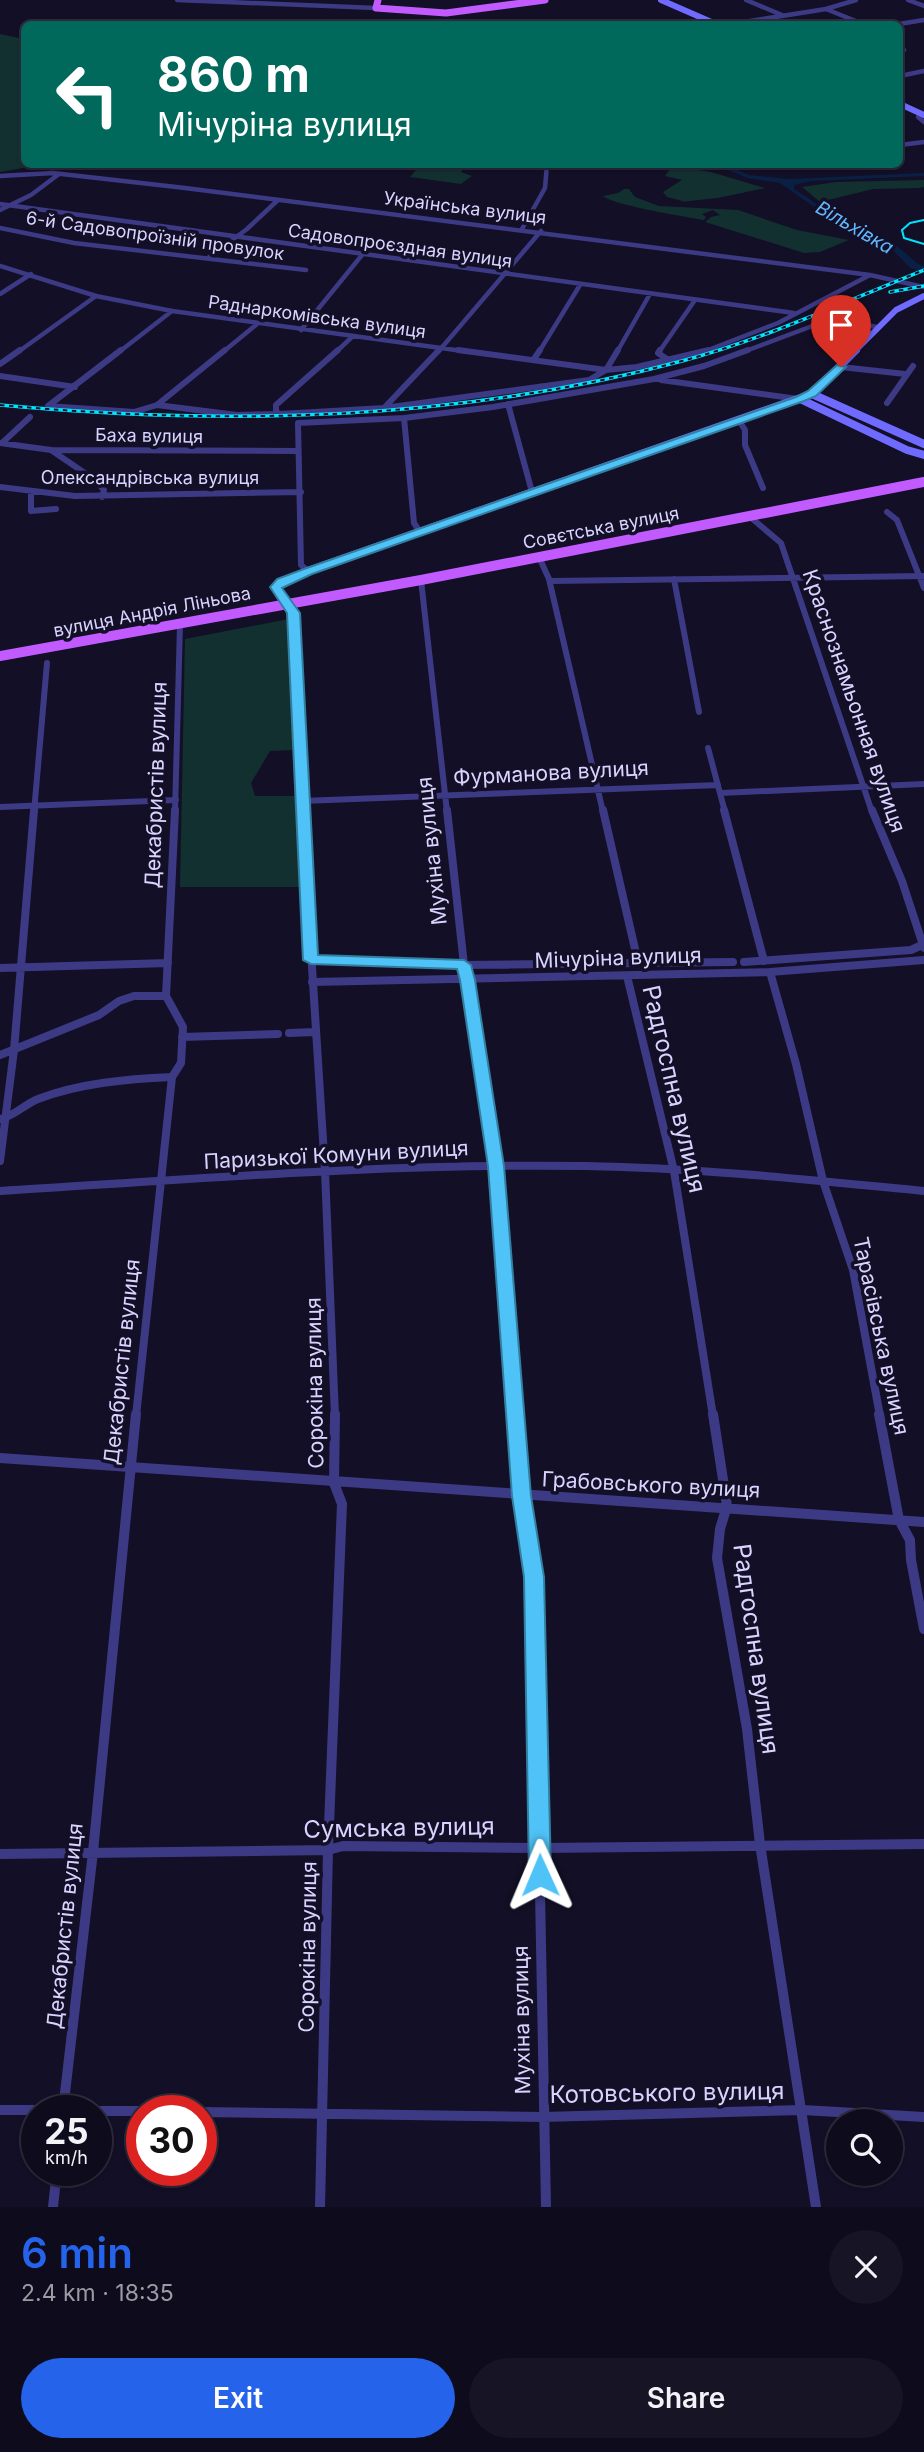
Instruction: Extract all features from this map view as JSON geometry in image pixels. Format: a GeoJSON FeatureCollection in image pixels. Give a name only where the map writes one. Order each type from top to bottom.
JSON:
{"type":"FeatureCollection","features":[{"type":"Feature","properties":{"kind":"main road"},"geometry":{"type":"LineString","coordinates":[[378,0],[376,8],[446,13],[545,0]]}},
{"type":"Feature","properties":{"kind":"main road","name":"Совєтська вулиця"},"geometry":{"type":"LineString","coordinates":[[284,603],[422,580],[924,482]]}},
{"type":"Feature","properties":{"kind":"main road","name":"вулиця Андрія Ліньова"},"geometry":{"type":"LineString","coordinates":[[0,656],[284,603]]}},
{"type":"Feature","properties":{"kind":"street"},"geometry":{"type":"LineString","coordinates":[[177,0],[376,8]]}},
{"type":"Feature","properties":{"kind":"street"},"geometry":{"type":"LineString","coordinates":[[661,0],[710,21]]}},
{"type":"Feature","properties":{"kind":"street"},"geometry":{"type":"LineString","coordinates":[[746,0],[782,15]]}},
{"type":"Feature","properties":{"kind":"street"},"geometry":{"type":"LineString","coordinates":[[748,21],[826,9],[856,0]]}},
{"type":"Feature","properties":{"kind":"street"},"geometry":{"type":"LineString","coordinates":[[908,0],[924,6]]}},
{"type":"Feature","properties":{"kind":"street"},"geometry":{"type":"LineString","coordinates":[[826,9],[856,21]]}},
{"type":"Feature","properties":{"kind":"street"},"geometry":{"type":"LineString","coordinates":[[903,23],[924,20]]}},
{"type":"Feature","properties":{"kind":"street"},"geometry":{"type":"LineString","coordinates":[[903,75],[924,71]]}},
{"type":"Feature","properties":{"kind":"street"},"geometry":{"type":"LineString","coordinates":[[903,105],[924,115]]}},
{"type":"Feature","properties":{"kind":"street"},"geometry":{"type":"LineString","coordinates":[[924,115],[918,117],[924,122]]}},
{"type":"Feature","properties":{"kind":"street"},"geometry":{"type":"LineString","coordinates":[[903,145],[924,142]]}},
{"type":"Feature","properties":{"kind":"street"},"geometry":{"type":"LineString","coordinates":[[522,229],[545,188],[547,168]]}},
{"type":"Feature","properties":{"kind":"street"},"geometry":{"type":"LineString","coordinates":[[0,210],[59,174]]}},
{"type":"Feature","properties":{"kind":"street","name":"Українська вулиця"},"geometry":{"type":"LineString","coordinates":[[0,176],[59,174],[541,231],[870,275],[924,287]]}},
{"type":"Feature","properties":{"kind":"street"},"geometry":{"type":"LineString","coordinates":[[208,258],[278,200]]}},
{"type":"Feature","properties":{"kind":"street","name":"Садовопроєздная вулиця"},"geometry":{"type":"LineString","coordinates":[[0,204],[796,314]]}},
{"type":"Feature","properties":{"kind":"street","name":"6-й Садовопроїзній провулок"},"geometry":{"type":"LineString","coordinates":[[0,228],[74,243],[306,270]]}},
{"type":"Feature","properties":{"kind":"street"},"geometry":{"type":"LineString","coordinates":[[384,408],[441,348],[541,231]]}},
{"type":"Feature","properties":{"kind":"street"},"geometry":{"type":"LineString","coordinates":[[301,330],[362,255]]}},
{"type":"Feature","properties":{"kind":"street","name":"Раднаркомівська вулиця"},"geometry":{"type":"LineString","coordinates":[[0,266],[96,296],[172,311],[606,370],[635,369],[670,360],[756,331],[846,290],[870,275]]}},
{"type":"Feature","properties":{"kind":"street"},"geometry":{"type":"LineString","coordinates":[[0,294],[30,274]]}},
{"type":"Feature","properties":{"kind":"street"},"geometry":{"type":"LineString","coordinates":[[534,359],[580,285]]}},
{"type":"Feature","properties":{"kind":"street"},"geometry":{"type":"LineString","coordinates":[[157,405],[237,415],[384,408],[589,380],[606,370],[650,294]]}},
{"type":"Feature","properties":{"kind":"street"},"geometry":{"type":"LineString","coordinates":[[0,364],[96,296]]}},
{"type":"Feature","properties":{"kind":"street","name":"вулиця Андрія Ліньова"},"geometry":{"type":"LineString","coordinates":[[284,603],[276,587],[308,571],[812,394],[896,310],[924,296]]}},
{"type":"Feature","properties":{"kind":"street"},"geometry":{"type":"LineString","coordinates":[[670,360],[659,353],[695,300]]}},
{"type":"Feature","properties":{"kind":"street"},"geometry":{"type":"LineString","coordinates":[[172,311],[48,406],[134,412],[157,405],[257,324]]}},
{"type":"Feature","properties":{"kind":"street"},"geometry":{"type":"LineString","coordinates":[[308,571],[301,565],[298,424],[404,418],[508,404],[653,379],[704,366],[823,322],[840,320],[877,327]]}},
{"type":"Feature","properties":{"kind":"street"},"geometry":{"type":"LineString","coordinates":[[280,414],[276,412],[276,405],[353,336]]}},
{"type":"Feature","properties":{"kind":"street"},"geometry":{"type":"LineString","coordinates":[[887,403],[913,366]]}},
{"type":"Feature","properties":{"kind":"street"},"geometry":{"type":"LineString","coordinates":[[841,367],[905,374]]}},
{"type":"Feature","properties":{"kind":"street"},"geometry":{"type":"LineString","coordinates":[[0,376],[75,387]]}},
{"type":"Feature","properties":{"kind":"street"},"geometry":{"type":"LineString","coordinates":[[653,379],[800,399],[907,450],[924,455]]}},
{"type":"Feature","properties":{"kind":"street"},"geometry":{"type":"LineString","coordinates":[[812,394],[924,444]]}},
{"type":"Feature","properties":{"kind":"street"},"geometry":{"type":"LineString","coordinates":[[508,404],[532,492]]}},
{"type":"Feature","properties":{"kind":"street"},"geometry":{"type":"LineString","coordinates":[[1,443],[30,417]]}},
{"type":"Feature","properties":{"kind":"street"},"geometry":{"type":"LineString","coordinates":[[404,418],[414,523],[420,532]]}},
{"type":"Feature","properties":{"kind":"street"},"geometry":{"type":"LineString","coordinates":[[738,419],[745,430],[745,445],[763,488]]}},
{"type":"Feature","properties":{"kind":"street","name":"Баха вулиця"},"geometry":{"type":"LineString","coordinates":[[1,443],[51,450],[298,451]]}},
{"type":"Feature","properties":{"kind":"street"},"geometry":{"type":"LineString","coordinates":[[51,450],[95,480],[104,490],[102,496]]}},
{"type":"Feature","properties":{"kind":"street","name":"Олександрівська вулиця"},"geometry":{"type":"LineString","coordinates":[[0,487],[102,496],[301,492]]}},
{"type":"Feature","properties":{"kind":"street"},"geometry":{"type":"LineString","coordinates":[[31,491],[31,511],[56,509]]}},
{"type":"Feature","properties":{"kind":"street"},"geometry":{"type":"LineString","coordinates":[[887,512],[897,520],[924,588]]}},
{"type":"Feature","properties":{"kind":"street","name":"Краснознамьонная вулиця"},"geometry":{"type":"LineString","coordinates":[[748,516],[781,543],[863,787],[889,857],[898,873],[923,945]]}},
{"type":"Feature","properties":{"kind":"street","name":"Радгоспна вулиця"},"geometry":{"type":"LineString","coordinates":[[540,557],[550,581],[638,962]]}},
{"type":"Feature","properties":{"kind":"street"},"geometry":{"type":"LineString","coordinates":[[550,581],[921,576]]}},
{"type":"Feature","properties":{"kind":"street"},"geometry":{"type":"LineString","coordinates":[[674,579],[699,712]]}},
{"type":"Feature","properties":{"kind":"street","name":"Мухіна вулиця"},"geometry":{"type":"LineString","coordinates":[[422,580],[464,965],[496,1166],[522,1496],[534,1577],[545,2207]]}},
{"type":"Feature","properties":{"kind":"street","name":"Сорокіна вулиця"},"geometry":{"type":"LineString","coordinates":[[284,603],[293,613],[312,982],[325,1171],[336,1428],[334,1483],[342,1504],[328,1850],[320,2207]]}},
{"type":"Feature","properties":{"kind":"street","name":"Декабристів вулиця"},"geometry":{"type":"LineString","coordinates":[[166,996],[176,800],[180,624]]}},
{"type":"Feature","properties":{"kind":"street"},"geometry":{"type":"LineString","coordinates":[[0,1161],[14,1050],[47,663]]}},
{"type":"Feature","properties":{"kind":"street"},"geometry":{"type":"LineString","coordinates":[[708,748],[764,961]]}},
{"type":"Feature","properties":{"kind":"street","name":"Фурманова вулиця"},"geometry":{"type":"LineString","coordinates":[[302,801],[600,790],[658,785],[719,789],[924,784]]}},
{"type":"Feature","properties":{"kind":"street"},"geometry":{"type":"LineString","coordinates":[[0,807],[176,800]]}},
{"type":"Feature","properties":{"kind":"street"},"geometry":{"type":"LineString","coordinates":[[744,962],[911,950],[923,945]]}},
{"type":"Feature","properties":{"kind":"street","name":"Мічуріна вулиця"},"geometry":{"type":"LineString","coordinates":[[311,960],[464,965],[733,962]]}},
{"type":"Feature","properties":{"kind":"street","name":"Мічуріна вулиця"},"geometry":{"type":"LineString","coordinates":[[312,982],[770,972],[924,960]]}},
{"type":"Feature","properties":{"kind":"street"},"geometry":{"type":"LineString","coordinates":[[0,968],[168,963]]}},
{"type":"Feature","properties":{"kind":"street","name":"Тарасівська вулиця"},"geometry":{"type":"LineString","coordinates":[[770,972],[796,1063],[823,1181],[853,1270],[899,1520],[910,1540],[911,1560],[924,1629]]}},
{"type":"Feature","properties":{"kind":"street","name":"Радгоспна вулиця"},"geometry":{"type":"LineString","coordinates":[[628,976],[634,1012],[674,1171],[727,1506],[720,1529],[718,1558],[747,1729],[760,1844],[816,2207]]}},
{"type":"Feature","properties":{"kind":"street"},"geometry":{"type":"LineString","coordinates":[[0,1055],[99,1015],[134,996],[166,996],[183,1027],[183,1037],[278,1034]]}},
{"type":"Feature","properties":{"kind":"street"},"geometry":{"type":"LineString","coordinates":[[289,1033],[316,1032]]}},
{"type":"Feature","properties":{"kind":"street","name":"Декабристів вулиця"},"geometry":{"type":"LineString","coordinates":[[64,2095],[93,1852],[172,1077],[181,1063],[183,1037]]}},
{"type":"Feature","properties":{"kind":"street"},"geometry":{"type":"LineString","coordinates":[[4,1119],[14,1108],[26,1102],[67,1091],[141,1079],[172,1077]]}},
{"type":"Feature","properties":{"kind":"street","name":"Паризької Комуни вулиця"},"geometry":{"type":"LineString","coordinates":[[0,1191],[325,1171],[588,1166],[823,1181],[924,1191]]}},
{"type":"Feature","properties":{"kind":"street","name":"Грабовського вулиця"},"geometry":{"type":"LineString","coordinates":[[0,1458],[522,1496],[727,1506],[924,1521]]}},
{"type":"Feature","properties":{"kind":"street","name":"Сумська вулиця"},"geometry":{"type":"LineString","coordinates":[[0,1854],[328,1850],[343,1846],[540,1848],[924,1844]]}},
{"type":"Feature","properties":{"kind":"street"},"geometry":{"type":"LineString","coordinates":[[0,2110],[21,2110]]}},
{"type":"Feature","properties":{"kind":"street","name":"Котовського вулиця"},"geometry":{"type":"LineString","coordinates":[[217,2112],[542,2117],[803,2110],[924,2117]]}},
{"type":"Feature","properties":{"kind":"street"},"geometry":{"type":"LineString","coordinates":[[53,2207],[55,2186]]}},
{"type":"Feature","properties":{"kind":"green space"},"geometry":{"type":"Polygon","coordinates":[[[0,34],[21,38],[23,168],[0,172],[0,34]]]}},
{"type":"Feature","properties":{"kind":"green space"},"geometry":{"type":"Polygon","coordinates":[[[418,168],[463,169],[461,172],[472,176],[461,184],[410,177],[418,168]]]}},
{"type":"Feature","properties":{"kind":"green space"},"geometry":{"type":"Polygon","coordinates":[[[685,168],[711,172],[765,188],[718,198],[679,202],[683,201],[667,197],[663,192],[682,180],[665,176],[670,169],[685,168]]]}},
{"type":"Feature","properties":{"kind":"green space"},"geometry":{"type":"Polygon","coordinates":[[[924,180],[924,187],[873,189],[820,202],[802,187],[836,182],[924,180]]]}},
{"type":"Feature","properties":{"kind":"green space"},"geometry":{"type":"Polygon","coordinates":[[[629,189],[635,197],[659,206],[738,210],[797,230],[849,240],[820,252],[804,253],[705,222],[720,215],[713,210],[702,214],[706,217],[704,220],[635,207],[603,196],[629,189]]]}},
{"type":"Feature","properties":{"kind":"green space"},"geometry":{"type":"Polygon","coordinates":[[[289,619],[294,750],[270,751],[251,783],[255,796],[295,796],[300,887],[180,887],[185,639],[289,619]]]}},
{"type":"Feature","properties":{"kind":"water"},"geometry":{"type":"Polygon","coordinates":[[[723,168],[733,168],[749,175],[789,179],[924,173],[924,176],[811,181],[794,185],[794,189],[835,218],[886,241],[917,265],[911,265],[889,245],[836,222],[780,183],[747,178],[723,168]]]}},
{"type":"Feature","properties":{"kind":"waterway","name":"Вільхівка"},"geometry":{"type":"LineString","coordinates":[[897,249],[914,266],[924,269]]}},
{"type":"Feature","properties":{"kind":"tram line"},"geometry":{"type":"LineString","coordinates":[[924,220],[910,223],[902,230],[904,238],[924,244]]}},
{"type":"Feature","properties":{"kind":"railway"},"geometry":{"type":"LineString","coordinates":[[0,405],[86,412],[257,416],[428,407],[513,396],[598,381],[713,352],[804,319],[924,270]]}},
{"type":"Feature","properties":{"kind":"railway"},"geometry":{"type":"LineString","coordinates":[[890,292],[924,286]]}},
{"type":"Feature","properties":{"kind":"route"},"geometry":{"type":"LineString","coordinates":[[540,1875],[534,1577],[522,1496],[496,1166],[468,980],[464,965],[311,960],[293,613],[276,591],[276,587],[308,571],[800,399],[812,394],[841,367]]}}]}
